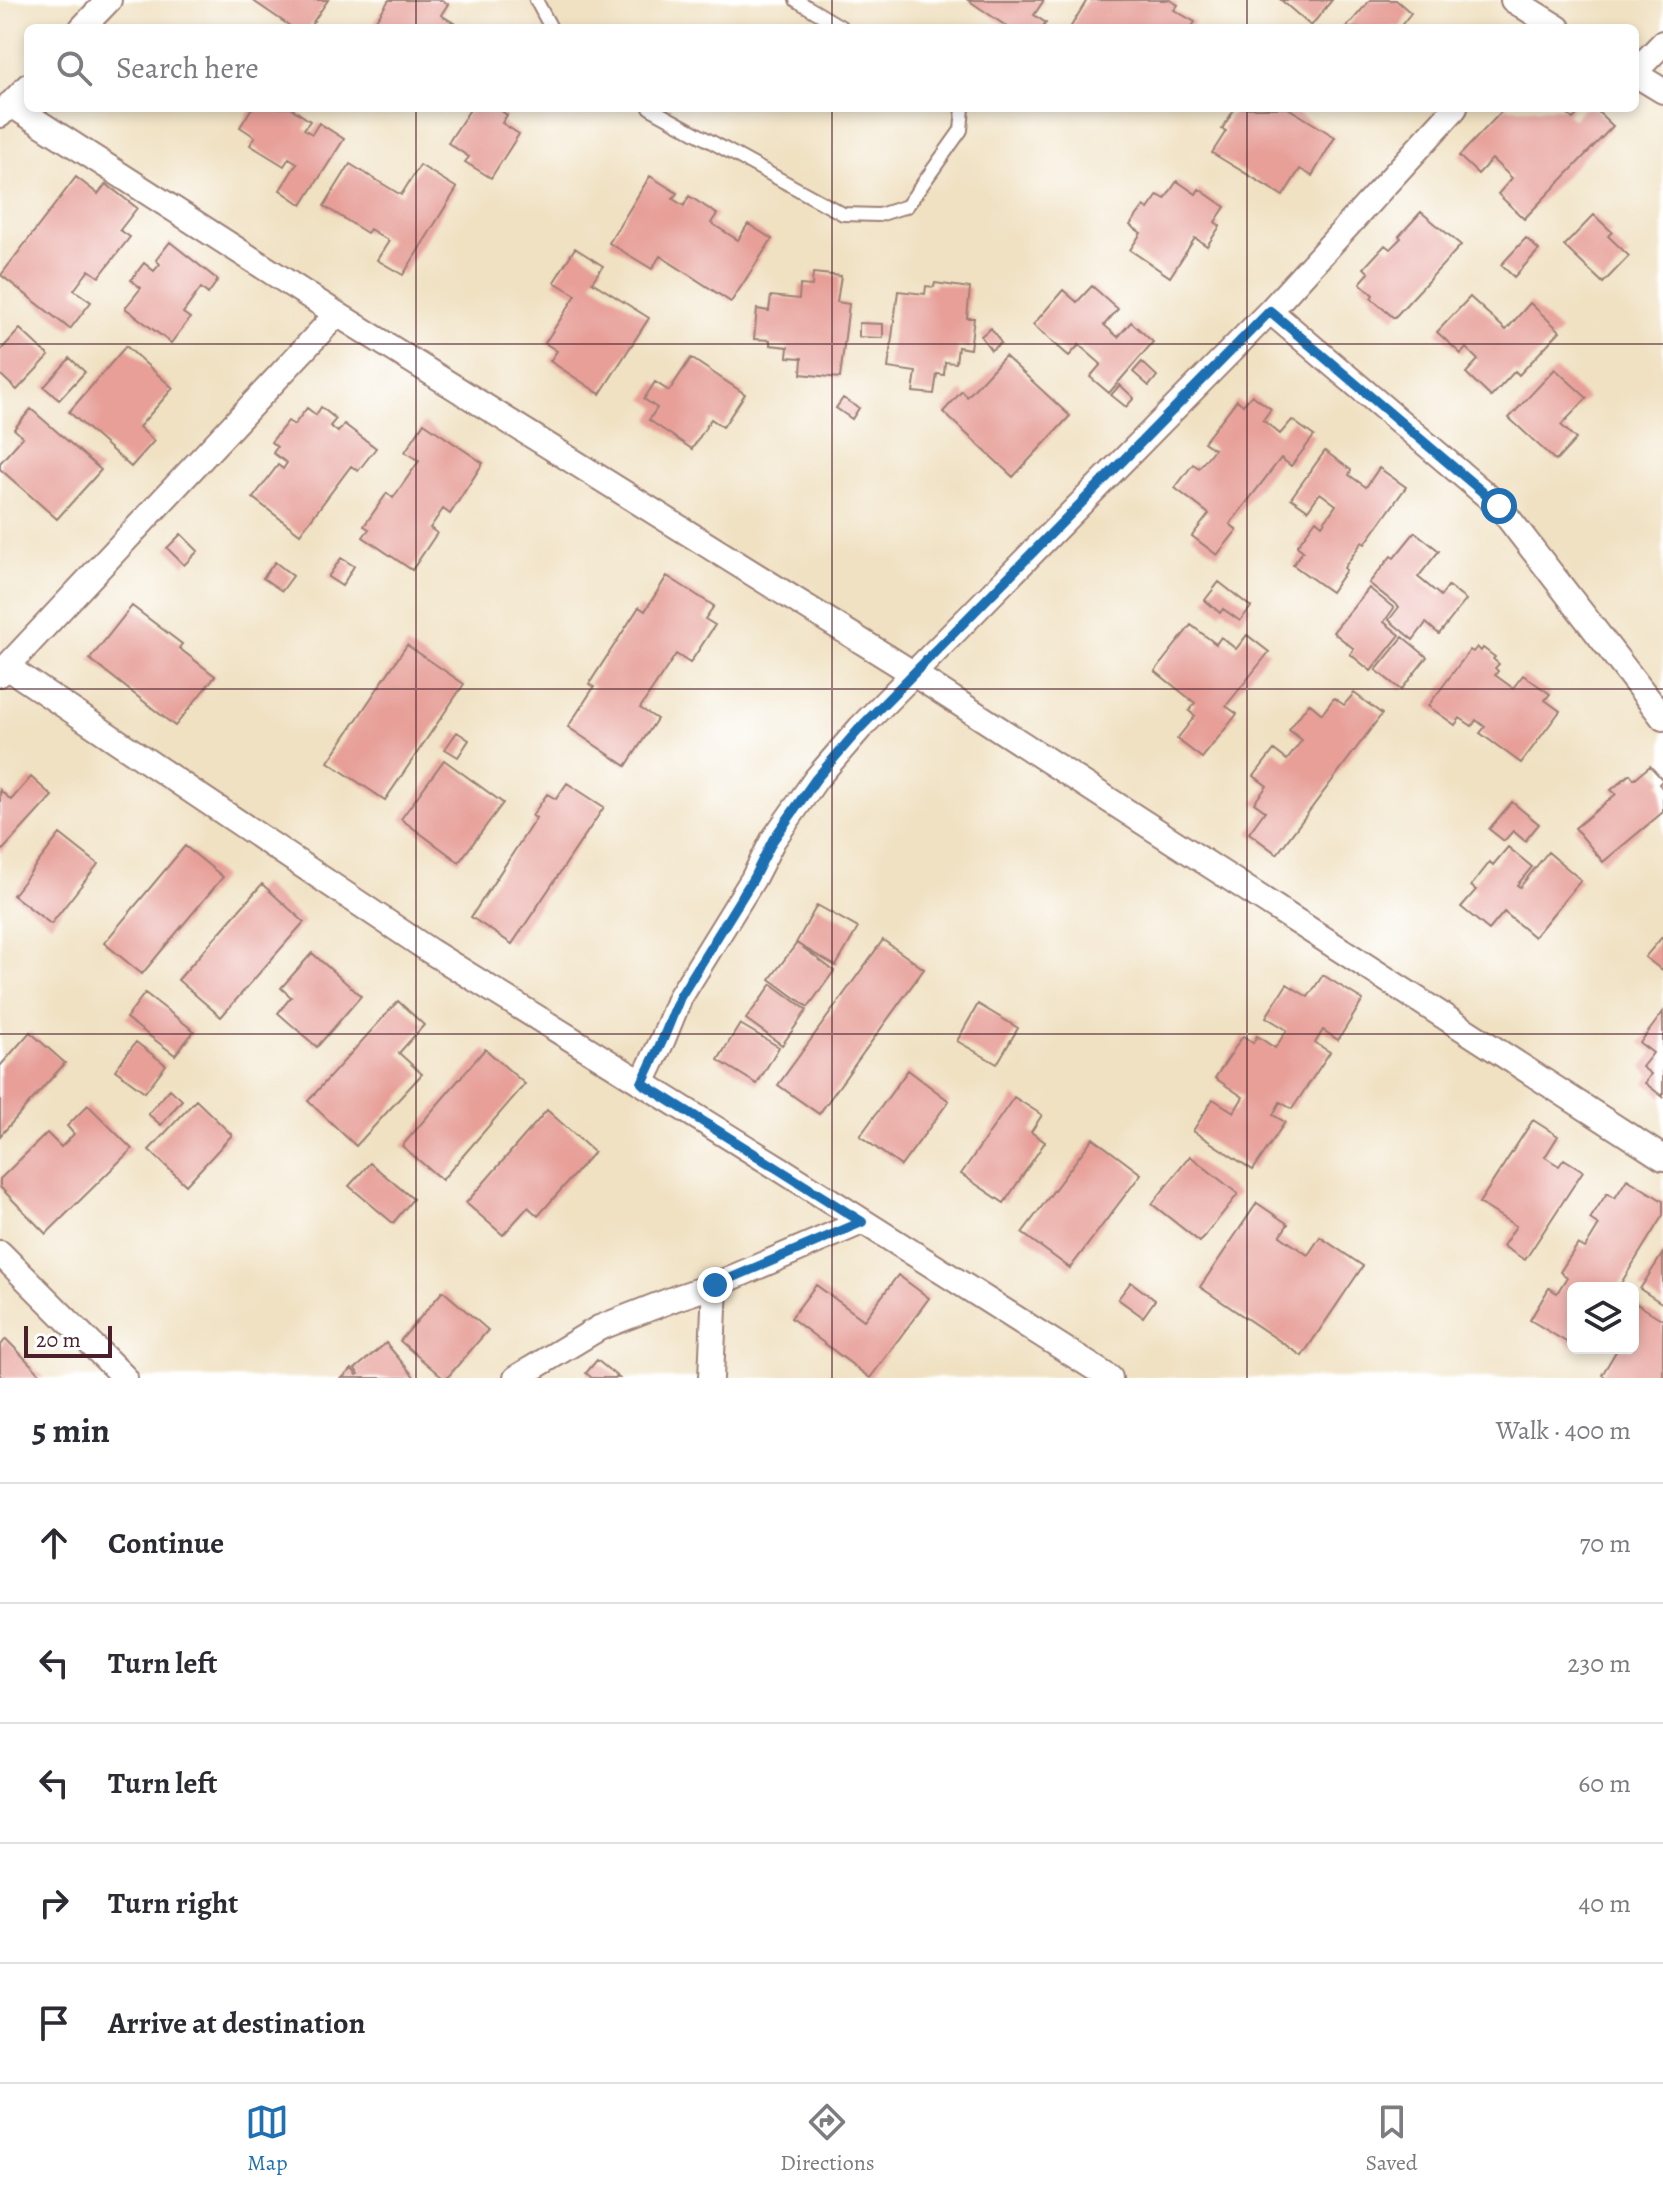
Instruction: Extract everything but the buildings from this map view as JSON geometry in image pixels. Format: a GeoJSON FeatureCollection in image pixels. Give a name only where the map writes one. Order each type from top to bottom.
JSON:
{"type":"FeatureCollection","features":[{"type":"Feature","properties":{"kind":"street"},"geometry":{"type":"LineString","coordinates":[[86,24],[109,0]]}},
{"type":"Feature","properties":{"kind":"street"},"geometry":{"type":"LineString","coordinates":[[1513,0],[1541,24]]}},
{"type":"Feature","properties":{"kind":"street"},"geometry":{"type":"LineString","coordinates":[[1639,69],[1663,43]]}},
{"type":"Feature","properties":{"kind":"street"},"geometry":{"type":"LineString","coordinates":[[1639,76],[1663,91]]}},
{"type":"Feature","properties":{"kind":"street"},"geometry":{"type":"LineString","coordinates":[[24,90],[5,110],[914,674],[1663,1158]]}},
{"type":"Feature","properties":{"kind":"street"},"geometry":{"type":"LineString","coordinates":[[642,1083],[680,997],[753,879],[773,840],[816,779],[860,728],[1270,311],[1451,112]]}},
{"type":"Feature","properties":{"kind":"street"},"geometry":{"type":"LineString","coordinates":[[1270,311],[1499,506],[1663,718]]}},
{"type":"Feature","properties":{"kind":"street"},"geometry":{"type":"LineString","coordinates":[[337,314],[4,671],[430,951],[1110,1378]]}},
{"type":"Feature","properties":{"kind":"street"},"geometry":{"type":"LineString","coordinates":[[516,1378],[599,1328],[715,1285],[862,1222]]}},
{"type":"Feature","properties":{"kind":"street"},"geometry":{"type":"LineString","coordinates":[[0,1253],[125,1378]]}},
{"type":"Feature","properties":{"kind":"street"},"geometry":{"type":"LineString","coordinates":[[711,1378],[715,1285]]}},
{"type":"Feature","properties":{"kind":"lane"},"geometry":{"type":"LineString","coordinates":[[536,0],[549,24]]}},
{"type":"Feature","properties":{"kind":"lane"},"geometry":{"type":"LineString","coordinates":[[796,0],[836,24]]}},
{"type":"Feature","properties":{"kind":"lane"},"geometry":{"type":"LineString","coordinates":[[657,112],[843,214],[879,215],[907,206],[961,130],[963,112]]}},
{"type":"Feature","properties":{"kind":"route"},"geometry":{"type":"LineString","coordinates":[[715,1285],[862,1222],[642,1083],[680,997],[753,879],[773,840],[816,779],[860,728],[1270,311],[1499,506]]}}]}
